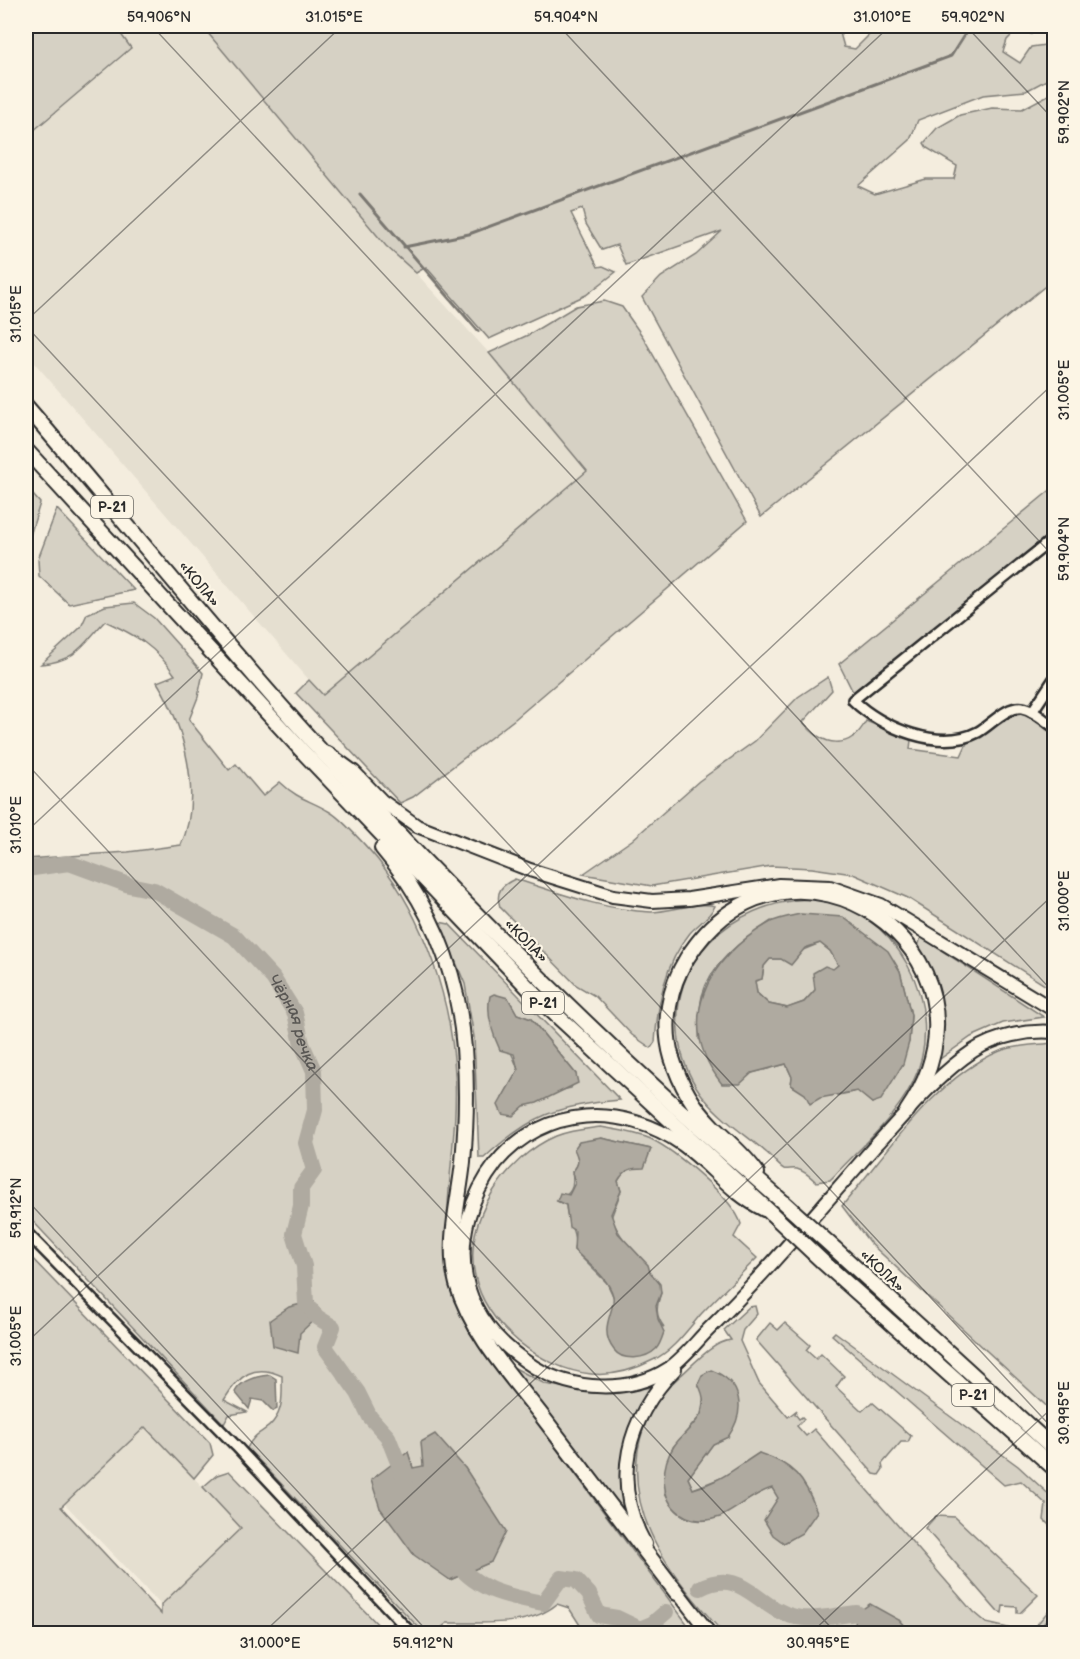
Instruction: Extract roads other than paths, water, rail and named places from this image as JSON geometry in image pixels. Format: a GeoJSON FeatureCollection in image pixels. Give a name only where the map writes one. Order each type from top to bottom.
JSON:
{"type":"FeatureCollection","features":[{"type":"Feature","properties":{"kind":"highway","name":"«КОЛА»"},"geometry":{"type":"LineString","coordinates":[[26,406],[313,742],[545,982],[768,1190],[1054,1449]]}},
{"type":"Feature","properties":{"kind":"highway","name":"«КОЛА»"},"geometry":{"type":"LineString","coordinates":[[26,450],[327,777],[540,1000],[824,1262],[1054,1468]]}},
{"type":"Feature","properties":{"kind":"highway"},"geometry":{"type":"LineString","coordinates":[[327,777],[414,892],[438,937],[456,993],[465,1041],[467,1083],[454,1259],[457,1282],[464,1301],[492,1351],[677,1593]]}},
{"type":"Feature","properties":{"kind":"highway"},"geometry":{"type":"LineString","coordinates":[[768,1190],[746,1156],[715,1129],[695,1106],[672,1057],[667,1027],[670,1001],[681,968],[708,931],[743,905],[781,893],[828,894],[868,908],[902,937],[916,957],[928,982],[933,997],[936,1031],[928,1073],[907,1111]]}},
{"type":"Feature","properties":{"kind":"main road"},"geometry":{"type":"LineString","coordinates":[[313,742],[354,772],[399,814],[417,826],[466,847],[593,891],[633,899],[689,899],[792,884],[830,887],[881,905],[1054,1010]]}},
{"type":"Feature","properties":{"kind":"main road"},"geometry":{"type":"LineString","coordinates":[[772,1214],[742,1199],[695,1155],[669,1136],[632,1120],[598,1115],[579,1116],[552,1124],[522,1139],[496,1164],[475,1197],[467,1224],[463,1255],[466,1280],[476,1308],[492,1332],[505,1346],[539,1370],[567,1381],[595,1387],[650,1378],[669,1368],[722,1317],[907,1111],[974,1051],[1020,1034],[1054,1032]]}},
{"type":"Feature","properties":{"kind":"main road"},"geometry":{"type":"LineString","coordinates":[[710,1634],[677,1593],[636,1527],[627,1495],[630,1441],[643,1408],[658,1387],[705,1339],[722,1317]]}},
{"type":"Feature","properties":{"kind":"main road"},"geometry":{"type":"LineString","coordinates":[[1047,1634],[1054,1624]]}},
{"type":"Feature","properties":{"kind":"street"},"geometry":{"type":"LineString","coordinates":[[1054,538],[853,700],[866,713],[924,737],[954,739],[977,732],[1011,710],[1022,708],[1054,727]]}},
{"type":"Feature","properties":{"kind":"street"},"geometry":{"type":"LineString","coordinates":[[1032,712],[1054,679]]}},
{"type":"Feature","properties":{"kind":"street"},"geometry":{"type":"LineString","coordinates":[[26,1232],[236,1446],[412,1634]]}},
{"type":"Feature","properties":{"kind":"waterway"},"geometry":{"type":"LineString","coordinates":[[404,247],[469,234],[951,56],[970,26]]}},
{"type":"Feature","properties":{"kind":"waterway"},"geometry":{"type":"LineString","coordinates":[[360,194],[478,331]]}},
{"type":"Feature","properties":{"kind":"waterway","name":"Чёрная речка"},"geometry":{"type":"LineString","coordinates":[[26,869],[69,863],[129,885],[154,890],[234,936],[273,978],[295,1013],[302,1044],[314,1071],[315,1110],[306,1143],[314,1170],[301,1188],[301,1206],[294,1234],[304,1266],[306,1303],[317,1317],[333,1327],[325,1347],[358,1393],[370,1417],[388,1437],[405,1480]]}},
{"type":"Feature","properties":{"kind":"waterway"},"geometry":{"type":"LineString","coordinates":[[451,1556],[470,1577],[491,1590],[503,1594],[543,1603],[561,1578],[576,1580],[589,1594],[599,1615],[617,1618],[640,1629],[652,1624],[666,1612]]}},
{"type":"Feature","properties":{"kind":"waterway"},"geometry":{"type":"LineString","coordinates":[[700,1588],[715,1583],[728,1582],[739,1585],[782,1613],[796,1617],[818,1618],[857,1613],[884,1634]]}}]}
